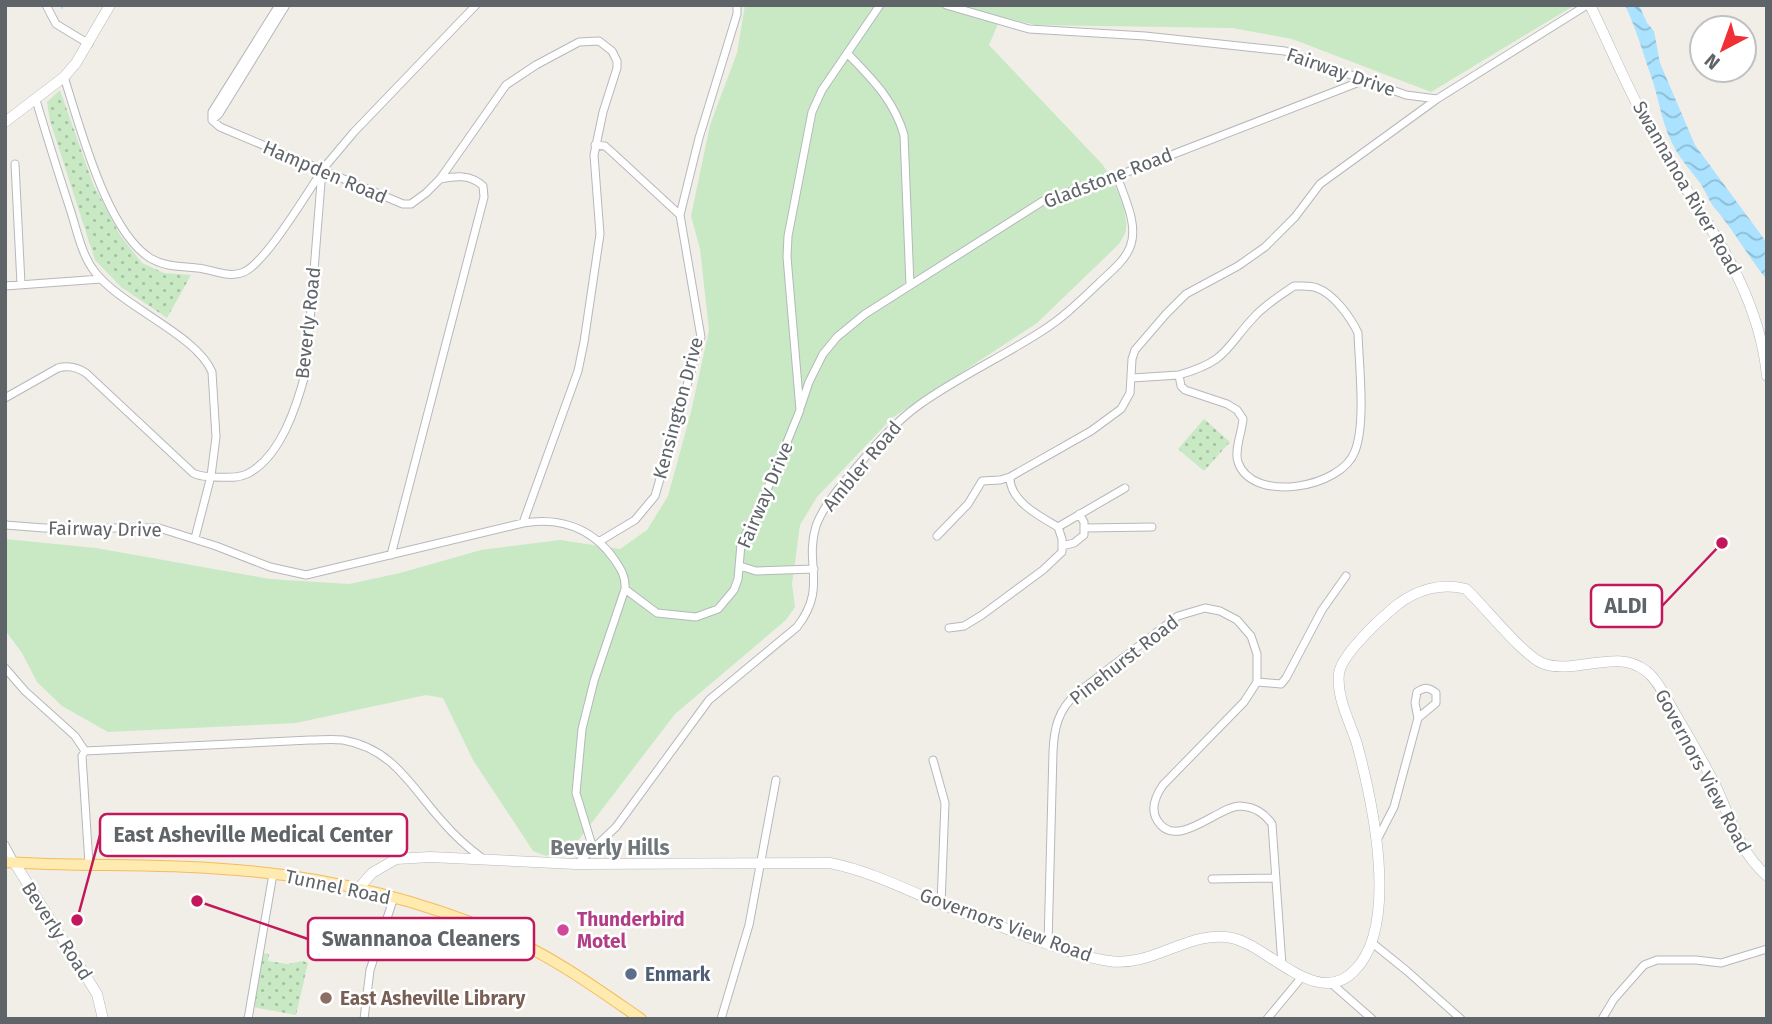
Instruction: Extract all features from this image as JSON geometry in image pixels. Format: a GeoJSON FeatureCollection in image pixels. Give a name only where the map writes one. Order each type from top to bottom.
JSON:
{"type":"FeatureCollection","features":[{"type":"Feature","properties":{"kind":"main road","name":"Tunnel Road"},"geometry":{"type":"LineString","coordinates":[[10,862],[223,869],[303,877],[359,888],[394,897],[502,935],[573,973],[641,1019]]}},
{"type":"Feature","properties":{"kind":"street"},"geometry":{"type":"LineString","coordinates":[[46,5],[56,23],[89,44]]}},
{"type":"Feature","properties":{"kind":"street"},"geometry":{"type":"LineString","coordinates":[[5,122],[64,77],[89,44],[110,5]]}},
{"type":"Feature","properties":{"kind":"street"},"geometry":{"type":"LineString","coordinates":[[212,120],[212,112],[279,5]]}},
{"type":"Feature","properties":{"kind":"street"},"geometry":{"type":"LineString","coordinates":[[212,120],[219,114],[286,5]]}},
{"type":"Feature","properties":{"kind":"street"},"geometry":{"type":"LineString","coordinates":[[64,77],[94,170],[114,212],[131,239],[147,256],[169,266],[228,274],[245,272],[284,229],[322,170],[354,132],[475,5]]}},
{"type":"Feature","properties":{"kind":"street","name":"Kensington Drive"},"geometry":{"type":"LineString","coordinates":[[600,541],[635,520],[655,496],[701,338],[680,215],[699,138],[737,14],[737,5]]}},
{"type":"Feature","properties":{"kind":"street","name":"Fairway Drive"},"geometry":{"type":"LineString","coordinates":[[5,525],[44,528],[159,528],[195,538],[270,567],[306,575],[539,521],[572,526],[600,541],[620,568],[625,578],[625,589],[657,613],[696,617],[708,614],[722,605],[734,590],[740,566],[741,544],[772,479],[800,410],[788,279],[788,236],[812,113],[822,90],[880,5]]}},
{"type":"Feature","properties":{"kind":"street","name":"Fairway Drive"},"geometry":{"type":"LineString","coordinates":[[946,5],[968,9],[1028,29],[1145,36],[1285,51],[1406,95],[1437,99]]}},
{"type":"Feature","properties":{"kind":"street"},"geometry":{"type":"LineString","coordinates":[[937,536],[968,504],[982,481],[1010,477],[1113,416],[1130,393],[1135,350],[1166,314],[1186,294],[1238,266],[1265,247],[1294,217],[1320,184],[1437,99],[1588,5]]}},
{"type":"Feature","properties":{"kind":"street","name":"Swannanoa River Road"},"geometry":{"type":"LineString","coordinates":[[1588,5],[1655,138],[1717,237],[1743,287],[1762,341],[1767,376]]}},
{"type":"Feature","properties":{"kind":"street","name":"Hampden Road"},"geometry":{"type":"LineString","coordinates":[[212,120],[220,127],[403,204],[411,204],[440,179],[506,85],[547,59],[586,40],[605,43],[612,51],[617,61],[594,155],[600,234],[584,342],[578,371],[523,523]]}},
{"type":"Feature","properties":{"kind":"street"},"geometry":{"type":"LineString","coordinates":[[848,53],[879,85],[891,102],[904,135],[909,285]]}},
{"type":"Feature","properties":{"kind":"street","name":"Gladstone Road"},"geometry":{"type":"LineString","coordinates":[[800,410],[809,382],[829,345],[865,314],[1042,201],[1117,176],[1362,81]]}},
{"type":"Feature","properties":{"kind":"street"},"geometry":{"type":"LineString","coordinates":[[36,100],[92,269],[101,279],[196,349],[209,364],[214,385],[216,437],[211,476],[195,538]]}},
{"type":"Feature","properties":{"kind":"street"},"geometry":{"type":"LineString","coordinates":[[596,145],[605,146],[680,215]]}},
{"type":"Feature","properties":{"kind":"street"},"geometry":{"type":"LineString","coordinates":[[15,164],[21,284]]}},
{"type":"Feature","properties":{"kind":"street","name":"Beverly Road"},"geometry":{"type":"LineString","coordinates":[[5,398],[58,368],[66,366],[78,369],[86,373],[193,473],[202,478],[229,478],[247,474],[282,437],[298,402],[306,371],[322,170]]}},
{"type":"Feature","properties":{"kind":"street"},"geometry":{"type":"LineString","coordinates":[[391,555],[484,197],[483,186],[470,177],[453,176],[440,179]]}},
{"type":"Feature","properties":{"kind":"street","name":"Ambler Road"},"geometry":{"type":"LineString","coordinates":[[576,864],[615,827],[709,700],[807,613],[814,595],[816,527],[823,510],[844,482],[901,420],[946,388],[1044,330],[1114,268],[1130,249],[1134,231],[1117,176]]}},
{"type":"Feature","properties":{"kind":"street"},"geometry":{"type":"LineString","coordinates":[[5,286],[101,279]]}},
{"type":"Feature","properties":{"kind":"street"},"geometry":{"type":"LineString","coordinates":[[1132,378],[1179,375],[1201,369],[1217,360],[1268,304],[1294,286],[1314,286],[1334,301],[1352,321],[1358,333],[1360,417],[1355,452],[1342,470],[1327,478],[1300,486],[1276,487],[1258,482],[1244,472],[1238,463],[1243,419],[1237,410],[1185,390],[1181,386],[1179,375]]}},
{"type":"Feature","properties":{"kind":"street"},"geometry":{"type":"LineString","coordinates":[[949,628],[964,626],[982,615],[1043,570],[1062,552],[1058,527],[1034,513],[1019,498],[1010,484],[1010,477]]}},
{"type":"Feature","properties":{"kind":"street"},"geometry":{"type":"LineString","coordinates":[[1058,527],[1125,488]]}},
{"type":"Feature","properties":{"kind":"street"},"geometry":{"type":"LineString","coordinates":[[1062,546],[1084,536],[1085,528],[1079,514]]}},
{"type":"Feature","properties":{"kind":"street"},"geometry":{"type":"LineString","coordinates":[[1085,528],[1152,527]]}},
{"type":"Feature","properties":{"kind":"street"},"geometry":{"type":"LineString","coordinates":[[740,566],[756,571],[814,569]]}},
{"type":"Feature","properties":{"kind":"street"},"geometry":{"type":"LineString","coordinates":[[1282,965],[1272,824],[1266,814],[1238,806],[1184,831],[1171,830],[1159,824],[1154,813],[1156,796],[1163,785],[1244,702],[1257,682],[1281,684],[1322,610],[1346,576]]}},
{"type":"Feature","properties":{"kind":"street","name":"Governors View Road"},"geometry":{"type":"LineString","coordinates":[[359,888],[372,873],[396,859],[429,857],[576,864],[830,863],[846,866],[941,904],[1088,957],[1113,962],[1137,960],[1219,936],[1249,944],[1301,978],[1331,983],[1354,972],[1364,960],[1378,918],[1380,892],[1377,840],[1361,760],[1341,699],[1339,670],[1376,623],[1408,597],[1451,585],[1466,589],[1539,662],[1563,667],[1615,660],[1632,663],[1646,671],[1682,725],[1717,788],[1747,856],[1767,876]]}},
{"type":"Feature","properties":{"kind":"street"},"geometry":{"type":"LineString","coordinates":[[590,852],[591,842],[576,793],[582,729],[594,681],[625,589]]}},
{"type":"Feature","properties":{"kind":"street","name":"Pinehurst Road"},"geometry":{"type":"LineString","coordinates":[[1048,944],[1054,731],[1058,716],[1068,702],[1178,616],[1205,608],[1220,611],[1237,620],[1251,636],[1257,654],[1257,682]]}},
{"type":"Feature","properties":{"kind":"street"},"geometry":{"type":"LineString","coordinates":[[5,668],[75,736],[85,751]]}},
{"type":"Feature","properties":{"kind":"street"},"geometry":{"type":"LineString","coordinates":[[1377,840],[1394,807],[1418,718]]}},
{"type":"Feature","properties":{"kind":"street"},"geometry":{"type":"LineString","coordinates":[[85,751],[310,740],[355,743],[398,766],[441,821],[461,843],[482,859]]}},
{"type":"Feature","properties":{"kind":"street"},"geometry":{"type":"LineString","coordinates":[[85,751],[82,756],[89,864]]}},
{"type":"Feature","properties":{"kind":"street"},"geometry":{"type":"LineString","coordinates":[[933,760],[944,803],[941,904]]}},
{"type":"Feature","properties":{"kind":"street"},"geometry":{"type":"LineString","coordinates":[[720,1019],[749,925],[776,780]]}},
{"type":"Feature","properties":{"kind":"street","name":"Beverly Road"},"geometry":{"type":"LineString","coordinates":[[5,845],[10,862],[97,994],[103,1019]]}},
{"type":"Feature","properties":{"kind":"street"},"geometry":{"type":"LineString","coordinates":[[248,1019],[273,874]]}},
{"type":"Feature","properties":{"kind":"street"},"geometry":{"type":"LineString","coordinates":[[1212,879],[1276,878]]}},
{"type":"Feature","properties":{"kind":"street"},"geometry":{"type":"LineString","coordinates":[[364,1019],[370,971],[394,897]]}},
{"type":"Feature","properties":{"kind":"street"},"geometry":{"type":"LineString","coordinates":[[1371,943],[1461,1019]]}},
{"type":"Feature","properties":{"kind":"street"},"geometry":{"type":"LineString","coordinates":[[1602,1019],[1614,999],[1644,965],[1657,960],[1721,963],[1767,949]]}},
{"type":"Feature","properties":{"kind":"street"},"geometry":{"type":"LineString","coordinates":[[1267,1019],[1301,978]]}},
{"type":"Feature","properties":{"kind":"street"},"geometry":{"type":"LineString","coordinates":[[1331,983],[1372,1019]]}},
{"type":"Feature","properties":{"kind":"green space"},"geometry":{"type":"Polygon","coordinates":[[[745,5],[1575,5],[1431,92],[1292,39],[1232,28],[1036,25],[1001,17],[989,45],[1103,165],[1123,204],[1126,221],[1124,235],[1119,244],[1037,323],[892,418],[817,497],[800,525],[792,584],[795,607],[786,620],[675,714],[574,846],[546,856],[533,851],[473,760],[443,698],[426,695],[296,723],[108,732],[62,706],[37,682],[22,653],[5,630],[5,539],[96,548],[270,579],[349,584],[481,550],[560,540],[620,549],[647,530],[668,496],[691,412],[709,330],[700,249],[691,216],[710,125],[737,53],[745,5]]]}},
{"type":"Feature","properties":{"kind":"green space"},"geometry":{"type":"Polygon","coordinates":[[[60,90],[93,184],[120,235],[142,263],[164,273],[191,275],[167,318],[121,287],[95,260],[50,121],[47,102],[60,90]]]}},
{"type":"Feature","properties":{"kind":"green space"},"geometry":{"type":"Polygon","coordinates":[[[1204,419],[1230,442],[1204,471],[1178,449],[1204,419]]]}},
{"type":"Feature","properties":{"kind":"green space"},"geometry":{"type":"Polygon","coordinates":[[[263,953],[269,954],[268,961],[308,963],[296,1015],[253,1007],[263,953]]]}},
{"type":"Feature","properties":{"kind":"water"},"geometry":{"type":"Polygon","coordinates":[[[1625,5],[1639,5],[1654,31],[1660,63],[1695,145],[1767,243],[1767,280],[1675,148],[1665,126],[1654,84],[1625,5]]]}},
{"type":"Feature","properties":{"kind":"place","name":"ALDI"},"geometry":{"type":"Point","coordinates":[1722,543]}},
{"type":"Feature","properties":{"kind":"place","name":"Swannanoa Cleaners"},"geometry":{"type":"Point","coordinates":[197,901]}},
{"type":"Feature","properties":{"kind":"place","name":"East Asheville Medical Center"},"geometry":{"type":"Point","coordinates":[77,920]}},
{"type":"Feature","properties":{"kind":"place","name":"Thunderbird Motel"},"geometry":{"type":"Point","coordinates":[563,930]}},
{"type":"Feature","properties":{"kind":"place","name":"Enmark"},"geometry":{"type":"Point","coordinates":[631,974]}},
{"type":"Feature","properties":{"kind":"place","name":"East Asheville Library"},"geometry":{"type":"Point","coordinates":[326,998]}},
{"type":"Feature","properties":{"kind":"district","name":"Beverly Hills"},"geometry":{"type":"Point","coordinates":[610,848]}}]}
